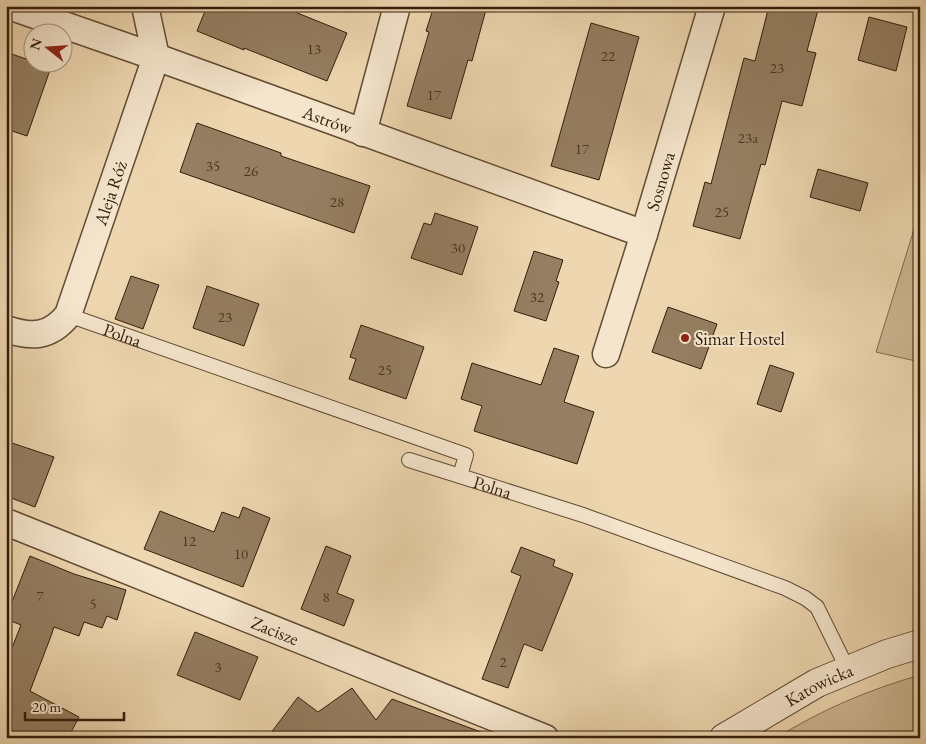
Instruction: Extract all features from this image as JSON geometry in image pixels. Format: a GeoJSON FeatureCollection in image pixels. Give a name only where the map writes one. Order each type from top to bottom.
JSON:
{"type":"FeatureCollection","features":[{"type":"Feature","properties":{"kind":"street","name":"Astrów"},"geometry":{"type":"LineString","coordinates":[[9,6],[156,57],[644,234]]}},
{"type":"Feature","properties":{"kind":"street"},"geometry":{"type":"LineString","coordinates":[[145,6],[156,57]]}},
{"type":"Feature","properties":{"kind":"street"},"geometry":{"type":"LineString","coordinates":[[363,133],[397,6]]}},
{"type":"Feature","properties":{"kind":"street","name":"Sosnowa"},"geometry":{"type":"LineString","coordinates":[[606,354],[712,6]]}},
{"type":"Feature","properties":{"kind":"street","name":"Aleja Róż"},"geometry":{"type":"LineString","coordinates":[[7,331],[33,335],[48,332],[60,324],[68,314],[156,57]]}},
{"type":"Feature","properties":{"kind":"street","name":"Zacisze"},"geometry":{"type":"LineString","coordinates":[[6,522],[545,738]]}},
{"type":"Feature","properties":{"kind":"street","name":"Katowicka"},"geometry":{"type":"LineString","coordinates":[[724,738],[818,683],[887,654],[920,644]]}},
{"type":"Feature","properties":{"kind":"lane","name":"Polna"},"geometry":{"type":"LineString","coordinates":[[68,314],[466,455],[460,476],[584,515],[785,588],[805,598],[817,607],[848,670]]}},
{"type":"Feature","properties":{"kind":"lane"},"geometry":{"type":"LineString","coordinates":[[410,460],[460,476]]}},
{"type":"Feature","properties":{"kind":"shaded area"},"geometry":{"type":"Polygon","coordinates":[[[920,210],[920,362],[876,352],[920,210]]]}},
{"type":"Feature","properties":{"kind":"shaded area"},"geometry":{"type":"Polygon","coordinates":[[[920,675],[920,738],[776,738],[810,718],[845,702],[882,687],[920,675]]]}},
{"type":"Feature","properties":{"kind":"building"},"geometry":{"type":"Polygon","coordinates":[[[207,6],[280,6],[347,33],[327,81],[197,31],[207,6]]]}},
{"type":"Feature","properties":{"kind":"building"},"geometry":{"type":"Polygon","coordinates":[[[434,6],[487,6],[472,61],[468,60],[451,119],[407,106],[429,32],[426,31],[434,6]]]}},
{"type":"Feature","properties":{"kind":"building"},"geometry":{"type":"Polygon","coordinates":[[[769,6],[819,6],[807,51],[816,53],[802,106],[782,101],[765,165],[761,164],[740,239],[693,226],[705,182],[711,184],[744,58],[755,61],[769,6]]]}},
{"type":"Feature","properties":{"kind":"building"},"geometry":{"type":"Polygon","coordinates":[[[869,17],[907,27],[896,71],[858,60],[869,17]]]}},
{"type":"Feature","properties":{"kind":"building"},"geometry":{"type":"Polygon","coordinates":[[[591,23],[639,37],[599,180],[551,166],[591,23]]]}},
{"type":"Feature","properties":{"kind":"building"},"geometry":{"type":"Polygon","coordinates":[[[6,52],[22,58],[22,72],[49,72],[27,136],[6,129],[6,52]]]}},
{"type":"Feature","properties":{"kind":"building"},"geometry":{"type":"Polygon","coordinates":[[[197,123],[281,153],[281,156],[370,186],[354,233],[180,172],[197,123]]]}},
{"type":"Feature","properties":{"kind":"building"},"geometry":{"type":"Polygon","coordinates":[[[818,169],[868,183],[860,211],[810,197],[818,169]]]}},
{"type":"Feature","properties":{"kind":"building"},"geometry":{"type":"Polygon","coordinates":[[[435,213],[478,227],[462,275],[411,258],[424,223],[431,225],[435,213]]]}},
{"type":"Feature","properties":{"kind":"building"},"geometry":{"type":"Polygon","coordinates":[[[534,251],[563,260],[556,281],[559,282],[546,321],[514,311],[534,251]]]}},
{"type":"Feature","properties":{"kind":"building"},"geometry":{"type":"Polygon","coordinates":[[[131,276],[159,285],[143,329],[115,319],[131,276]]]}},
{"type":"Feature","properties":{"kind":"building"},"geometry":{"type":"Polygon","coordinates":[[[207,286],[259,304],[244,346],[193,328],[207,286]]]}},
{"type":"Feature","properties":{"kind":"building","name":"Simar Hostel"},"geometry":{"type":"Polygon","coordinates":[[[668,307],[717,324],[701,369],[652,352],[668,307]]]}},
{"type":"Feature","properties":{"kind":"building"},"geometry":{"type":"Polygon","coordinates":[[[361,325],[424,347],[406,399],[349,379],[356,359],[350,357],[361,325]]]}},
{"type":"Feature","properties":{"kind":"building"},"geometry":{"type":"Polygon","coordinates":[[[554,348],[579,356],[564,402],[594,412],[577,464],[474,431],[482,406],[461,399],[472,363],[541,385],[554,348]]]}},
{"type":"Feature","properties":{"kind":"building"},"geometry":{"type":"Polygon","coordinates":[[[770,365],[794,373],[781,412],[757,404],[770,365]]]}},
{"type":"Feature","properties":{"kind":"building"},"geometry":{"type":"Polygon","coordinates":[[[6,441],[54,457],[35,507],[6,496],[6,441]]]}},
{"type":"Feature","properties":{"kind":"building"},"geometry":{"type":"Polygon","coordinates":[[[243,507],[270,518],[243,587],[144,549],[160,511],[214,532],[222,512],[239,518],[243,507]]]}},
{"type":"Feature","properties":{"kind":"building"},"geometry":{"type":"Polygon","coordinates":[[[326,546],[351,556],[337,593],[354,600],[344,626],[301,609],[326,546]]]}},
{"type":"Feature","properties":{"kind":"building"},"geometry":{"type":"Polygon","coordinates":[[[521,547],[555,560],[553,566],[573,574],[542,651],[524,644],[508,688],[482,679],[521,576],[511,572],[521,547]]]}},
{"type":"Feature","properties":{"kind":"building"},"geometry":{"type":"Polygon","coordinates":[[[30,556],[74,574],[126,590],[117,620],[107,616],[102,628],[84,622],[79,636],[54,627],[30,691],[79,717],[68,738],[6,738],[6,663],[21,625],[6,619],[6,617],[30,556]]]}},
{"type":"Feature","properties":{"kind":"building"},"geometry":{"type":"Polygon","coordinates":[[[195,632],[258,657],[240,700],[177,675],[195,632]]]}},
{"type":"Feature","properties":{"kind":"building"},"geometry":{"type":"Polygon","coordinates":[[[352,688],[376,720],[392,699],[489,735],[489,738],[267,738],[298,697],[318,712],[352,688]]]}},
{"type":"Feature","properties":{"kind":"place","name":"Simar Hostel"},"geometry":{"type":"Point","coordinates":[685,338]}}]}
